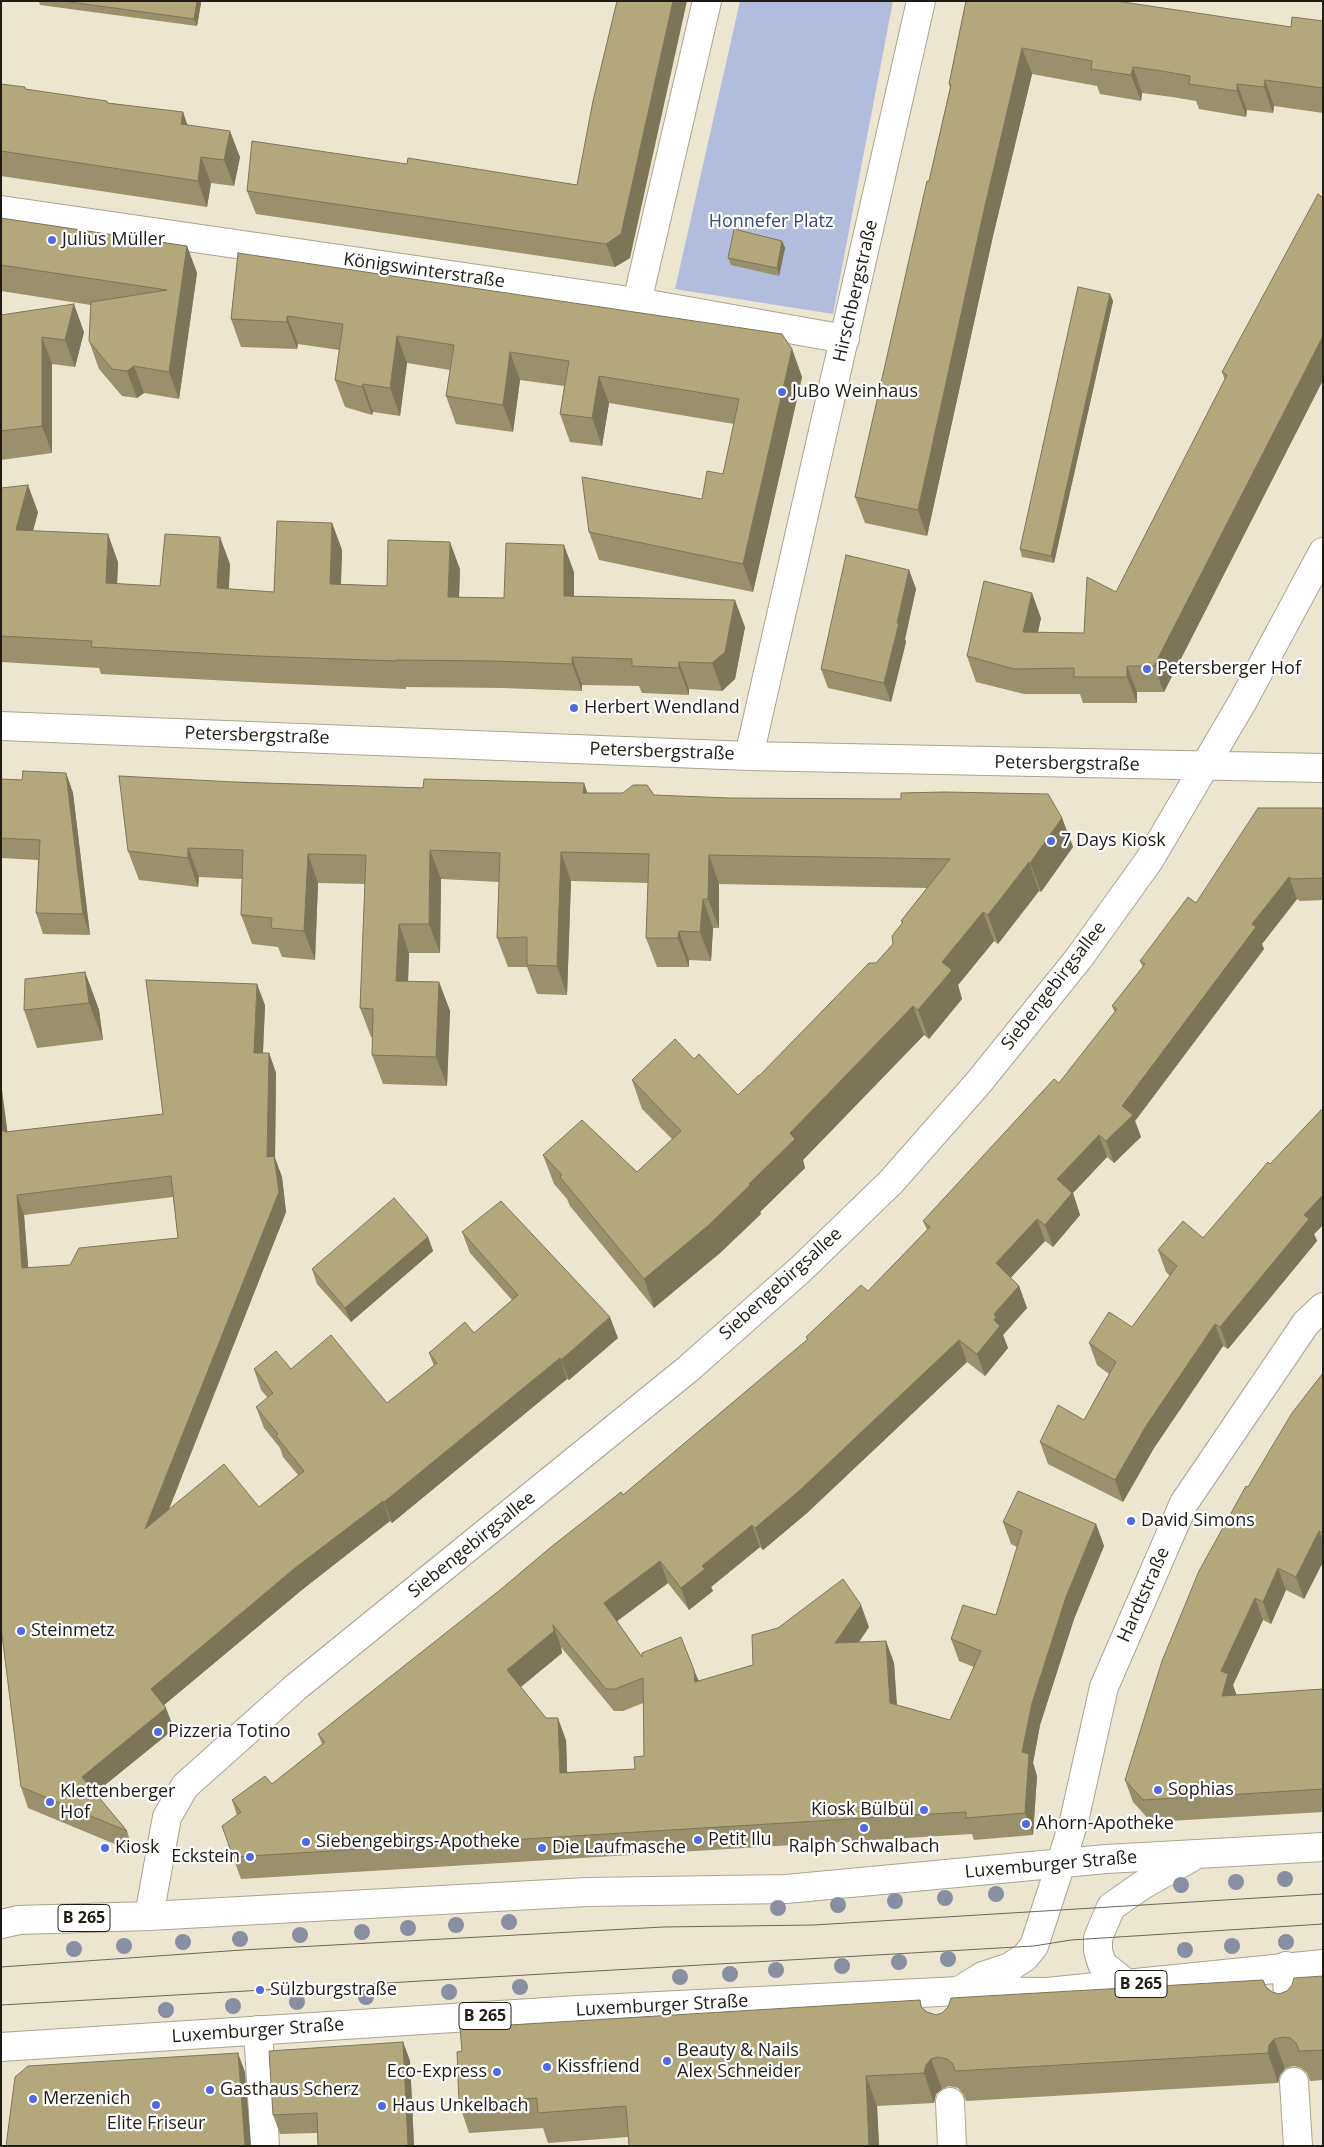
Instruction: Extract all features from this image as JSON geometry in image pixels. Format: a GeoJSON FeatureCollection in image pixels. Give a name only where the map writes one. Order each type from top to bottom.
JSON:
{"type":"FeatureCollection","features":[{"type":"Feature","properties":{"kind":"street"},"geometry":{"type":"LineString","coordinates":[[637,302],[707,1]]}},
{"type":"Feature","properties":{"kind":"street","name":"Hirschbergstraße"},"geometry":{"type":"LineString","coordinates":[[749,756],[921,1]]}},
{"type":"Feature","properties":{"kind":"street","name":"Königswinterstraße"},"geometry":{"type":"LineString","coordinates":[[1,210],[637,302],[845,338]]}},
{"type":"Feature","properties":{"kind":"street","name":"Siebengebirgsallee"},"geometry":{"type":"LineString","coordinates":[[149,1916],[167,1817],[185,1786],[296,1687],[688,1369],[801,1269],[891,1182],[980,1082],[1079,958],[1150,859],[1205,767],[1323,552]]}},
{"type":"Feature","properties":{"kind":"street","name":"Petersbergstraße"},"geometry":{"type":"LineString","coordinates":[[1,726],[749,756],[1323,768]]}},
{"type":"Feature","properties":{"kind":"street","name":"Hardtstraße"},"geometry":{"type":"LineString","coordinates":[[952,1992],[983,1976],[1010,1967],[1025,1957],[1034,1946],[1074,1821],[1104,1687],[1184,1504],[1306,1323],[1323,1307]]}},
{"type":"Feature","properties":{"kind":"street","name":"Luxemburger Straße"},"geometry":{"type":"LineString","coordinates":[[1,1924],[18,1920],[149,1916],[587,1892],[786,1889],[1061,1863],[1197,1853],[1323,1847]]}},
{"type":"Feature","properties":{"kind":"street"},"geometry":{"type":"LineString","coordinates":[[1128,1985],[1102,1964],[1098,1952],[1098,1938],[1111,1907],[1141,1886],[1197,1853]]}},
{"type":"Feature","properties":{"kind":"street","name":"Luxemburger Straße"},"geometry":{"type":"LineString","coordinates":[[1,2047],[578,2010],[952,1992],[1047,1992],[1128,1985],[1286,1966],[1323,1964]]}},
{"type":"Feature","properties":{"kind":"street"},"geometry":{"type":"LineString","coordinates":[[1286,1966],[1289,2008]]}},
{"type":"Feature","properties":{"kind":"street"},"geometry":{"type":"LineString","coordinates":[[946,2020],[952,1992]]}},
{"type":"Feature","properties":{"kind":"street"},"geometry":{"type":"LineString","coordinates":[[258,2030],[265,2146]]}},
{"type":"Feature","properties":{"kind":"street"},"geometry":{"type":"LineString","coordinates":[[1294,2082],[1298,2146]]}},
{"type":"Feature","properties":{"kind":"street"},"geometry":{"type":"LineString","coordinates":[[950,2102],[952,2146]]}},
{"type":"Feature","properties":{"kind":"green space","name":"Honnefer Platz"},"geometry":{"type":"Polygon","coordinates":[[[740,1],[893,1],[833,314],[675,289],[740,1]]]}},
{"type":"Feature","properties":{"kind":"building"},"geometry":{"type":"Polygon","coordinates":[[[63,1],[197,1],[194,19],[63,1]]]}},
{"type":"Feature","properties":{"kind":"building"},"geometry":{"type":"Polygon","coordinates":[[[617,1],[673,1],[621,234],[606,244],[247,191],[252,141],[407,164],[408,158],[577,185],[593,101],[617,1]]]}},
{"type":"Feature","properties":{"kind":"building"},"geometry":{"type":"Polygon","coordinates":[[[966,1],[1116,1],[1291,27],[1292,17],[1323,21],[1323,88],[1265,80],[1264,87],[1237,84],[1237,91],[1189,84],[1190,76],[1162,71],[1133,67],[1131,75],[1091,69],[1092,61],[1022,48],[918,510],[855,497],[927,181],[929,181],[951,85],[949,84],[966,1]]]}},
{"type":"Feature","properties":{"kind":"building"},"geometry":{"type":"Polygon","coordinates":[[[1,84],[107,101],[107,103],[183,112],[181,124],[230,131],[224,160],[201,157],[198,181],[1,151],[1,84]]]}},
{"type":"Feature","properties":{"kind":"building"},"geometry":{"type":"Polygon","coordinates":[[[1318,194],[1322,197],[1323,195],[1323,336],[1154,666],[1127,666],[1127,677],[1074,677],[1074,668],[1014,669],[967,656],[984,581],[1032,593],[1023,632],[1084,633],[1087,577],[1116,592],[1227,375],[1222,372],[1318,194]]]}},
{"type":"Feature","properties":{"kind":"building"},"geometry":{"type":"Polygon","coordinates":[[[1,218],[187,246],[169,372],[134,366],[127,371],[112,369],[89,341],[91,302],[167,290],[1,265],[1,218]]]}},
{"type":"Feature","properties":{"kind":"building"},"geometry":{"type":"Polygon","coordinates":[[[734,229],[782,241],[777,268],[728,258],[734,229]]]}},
{"type":"Feature","properties":{"kind":"building"},"geometry":{"type":"Polygon","coordinates":[[[238,253],[782,334],[792,349],[743,564],[589,532],[582,477],[702,499],[707,471],[723,474],[739,399],[599,376],[592,418],[560,414],[569,361],[510,352],[503,405],[446,396],[454,345],[397,336],[390,388],[363,384],[362,387],[335,380],[343,324],[287,316],[287,322],[231,319],[238,253]]]}},
{"type":"Feature","properties":{"kind":"building"},"geometry":{"type":"Polygon","coordinates":[[[1078,287],[1110,294],[1051,556],[1020,549],[1078,287]]]}},
{"type":"Feature","properties":{"kind":"building"},"geometry":{"type":"Polygon","coordinates":[[[74,304],[65,340],[42,337],[42,426],[1,431],[1,315],[74,304]]]}},
{"type":"Feature","properties":{"kind":"building"},"geometry":{"type":"Polygon","coordinates":[[[28,485],[16,530],[108,534],[106,583],[160,586],[165,534],[220,537],[217,588],[274,592],[277,521],[332,523],[330,584],[387,586],[388,540],[450,542],[448,597],[504,598],[506,543],[564,545],[564,596],[735,600],[725,652],[712,663],[679,662],[679,668],[632,666],[632,659],[572,657],[572,664],[258,656],[91,647],[92,641],[1,636],[1,488],[28,485]]]}},
{"type":"Feature","properties":{"kind":"building"},"geometry":{"type":"Polygon","coordinates":[[[846,555],[909,570],[897,623],[899,623],[884,683],[821,669],[846,555]]]}},
{"type":"Feature","properties":{"kind":"building"},"geometry":{"type":"Polygon","coordinates":[[[23,771],[66,773],[83,914],[36,913],[40,840],[1,838],[1,779],[22,780],[23,771]]]}},
{"type":"Feature","properties":{"kind":"building"},"geometry":{"type":"Polygon","coordinates":[[[119,776],[423,788],[424,779],[584,783],[583,793],[623,793],[633,785],[647,785],[654,795],[729,798],[901,799],[901,793],[945,792],[1048,794],[1062,818],[1030,863],[988,915],[983,912],[942,962],[952,970],[918,1010],[913,1006],[790,1133],[795,1139],[750,1185],[710,1224],[644,1279],[560,1177],[562,1175],[543,1155],[582,1120],[637,1172],[681,1131],[632,1080],[675,1039],[694,1059],[699,1054],[738,1095],[759,1076],[869,963],[876,963],[893,944],[892,936],[903,922],[901,921],[950,859],[709,855],[708,899],[703,899],[700,932],[679,931],[678,938],[646,938],[649,854],[561,852],[557,966],[527,965],[527,937],[497,938],[500,853],[430,850],[429,924],[399,924],[396,981],[439,982],[436,1057],[372,1055],[373,1009],[360,1008],[366,855],[308,854],[304,931],[271,928],[272,918],[241,915],[243,850],[188,848],[188,858],[128,851],[119,776]]]}},
{"type":"Feature","properties":{"kind":"building"},"geometry":{"type":"Polygon","coordinates":[[[1258,808],[1323,808],[1323,878],[1292,879],[1289,877],[1252,924],[1256,927],[1122,1106],[1133,1115],[1106,1141],[1099,1135],[1057,1179],[1072,1193],[1045,1225],[1037,1219],[996,1263],[1019,1286],[994,1314],[996,1317],[994,1320],[1000,1326],[977,1354],[959,1340],[799,1491],[755,1528],[752,1525],[702,1566],[705,1569],[681,1588],[660,1561],[604,1603],[642,1657],[642,1653],[681,1637],[694,1670],[695,1682],[753,1665],[752,1635],[778,1628],[843,1579],[861,1605],[835,1643],[886,1641],[890,1703],[950,1720],[981,1651],[951,1639],[963,1605],[996,1615],[1022,1531],[1003,1522],[1018,1491],[1096,1524],[1066,1597],[1032,1703],[1022,1752],[1029,1754],[1025,1813],[966,1818],[966,1812],[233,1857],[222,1826],[241,1812],[232,1800],[265,1776],[272,1784],[325,1742],[318,1734],[621,1492],[623,1495],[808,1339],[806,1337],[861,1285],[868,1291],[930,1227],[923,1221],[1054,1079],[1059,1083],[1117,1009],[1112,1006],[1145,964],[1140,961],[1188,897],[1196,903],[1258,808]],[[553,1625],[554,1631],[507,1670],[546,1718],[558,1718],[560,1773],[635,1769],[634,1757],[644,1756],[643,1678],[615,1689],[606,1689],[553,1625]]]}},
{"type":"Feature","properties":{"kind":"building"},"geometry":{"type":"Polygon","coordinates":[[[85,972],[89,1003],[24,1010],[25,979],[85,972]]]}},
{"type":"Feature","properties":{"kind":"building"},"geometry":{"type":"Polygon","coordinates":[[[146,980],[257,984],[254,1053],[269,1053],[267,1157],[274,1156],[279,1192],[145,1529],[224,1464],[259,1507],[304,1471],[256,1407],[273,1393],[254,1369],[276,1351],[291,1369],[331,1335],[387,1403],[437,1363],[429,1353],[465,1322],[474,1333],[518,1295],[462,1232],[501,1201],[610,1317],[561,1360],[560,1358],[384,1502],[295,1568],[151,1689],[166,1708],[82,1777],[127,1831],[21,1787],[1,1627],[1,1123],[2,1130],[5,1132],[163,1114],[146,980]],[[171,1176],[17,1195],[22,1268],[70,1265],[79,1248],[178,1238],[171,1176]]]}},
{"type":"Feature","properties":{"kind":"building"},"geometry":{"type":"Polygon","coordinates":[[[1323,1108],[1323,1195],[1304,1215],[1309,1219],[1220,1327],[1215,1324],[1146,1426],[1115,1480],[1040,1442],[1058,1405],[1084,1420],[1116,1362],[1089,1343],[1109,1312],[1132,1327],[1177,1266],[1158,1250],[1183,1221],[1203,1238],[1268,1162],[1270,1164],[1323,1108]]]}},
{"type":"Feature","properties":{"kind":"building"},"geometry":{"type":"Polygon","coordinates":[[[394,1198],[428,1237],[345,1308],[312,1269],[394,1198]]]}},
{"type":"Feature","properties":{"kind":"building"},"geometry":{"type":"Polygon","coordinates":[[[1323,1373],[1323,1533],[1319,1531],[1296,1577],[1278,1568],[1263,1602],[1255,1598],[1221,1671],[1228,1674],[1222,1696],[1323,1689],[1323,1789],[1143,1800],[1125,1780],[1162,1661],[1199,1571],[1246,1486],[1248,1487],[1292,1413],[1323,1373]]]}},
{"type":"Feature","properties":{"kind":"building"},"geometry":{"type":"Polygon","coordinates":[[[1323,1976],[1323,2050],[1299,2051],[1296,2043],[1290,2038],[1283,2037],[1274,2039],[1269,2045],[1268,2053],[955,2071],[953,2064],[947,2059],[938,2057],[931,2059],[926,2065],[924,2073],[866,2076],[869,2146],[629,2146],[626,2106],[538,2113],[537,2098],[459,2103],[457,2052],[462,2051],[460,2028],[920,2000],[921,2007],[927,2012],[936,2015],[942,2013],[948,2007],[951,1998],[1263,1980],[1266,1987],[1272,1992],[1279,1994],[1287,1991],[1292,1985],[1294,1978],[1323,1976]]]}},
{"type":"Feature","properties":{"kind":"building"},"geometry":{"type":"Polygon","coordinates":[[[403,2042],[408,2146],[318,2146],[317,2113],[273,2115],[269,2051],[403,2042]]]}},
{"type":"Feature","properties":{"kind":"building"},"geometry":{"type":"Polygon","coordinates":[[[238,2053],[245,2146],[6,2146],[15,2077],[28,2066],[238,2053]]]}},
{"type":"Feature","properties":{"kind":"tram line"},"geometry":{"type":"LineString","coordinates":[[1,1967],[242,1950],[663,1927],[814,1925],[1323,1894]]}},
{"type":"Feature","properties":{"kind":"tram line"},"geometry":{"type":"LineString","coordinates":[[1,2005],[1034,1946],[1071,1940],[1323,1924]]}},
{"type":"Feature","properties":{"kind":"place","name":"Julius Müller"},"geometry":{"type":"Point","coordinates":[52,240]}},
{"type":"Feature","properties":{"kind":"place","name":"JuBo Weinhaus"},"geometry":{"type":"Point","coordinates":[782,392]}},
{"type":"Feature","properties":{"kind":"place","name":"Petersberger Hof"},"geometry":{"type":"Point","coordinates":[1147,669]}},
{"type":"Feature","properties":{"kind":"place","name":"Herbert Wendland"},"geometry":{"type":"Point","coordinates":[574,708]}},
{"type":"Feature","properties":{"kind":"place","name":"7 Days Kiosk"},"geometry":{"type":"Point","coordinates":[1051,841]}},
{"type":"Feature","properties":{"kind":"place","name":"David Simons"},"geometry":{"type":"Point","coordinates":[1131,1521]}},
{"type":"Feature","properties":{"kind":"place","name":"Steinmetz"},"geometry":{"type":"Point","coordinates":[21,1631]}},
{"type":"Feature","properties":{"kind":"place","name":"Pizzeria Totino"},"geometry":{"type":"Point","coordinates":[158,1732]}},
{"type":"Feature","properties":{"kind":"place","name":"Sophias"},"geometry":{"type":"Point","coordinates":[1158,1790]}},
{"type":"Feature","properties":{"kind":"place","name":"Klettenberger Hof"},"geometry":{"type":"Point","coordinates":[50,1802]}},
{"type":"Feature","properties":{"kind":"place","name":"Kiosk Bülbül"},"geometry":{"type":"Point","coordinates":[924,1810]}},
{"type":"Feature","properties":{"kind":"place","name":"Ahorn-Apotheke"},"geometry":{"type":"Point","coordinates":[1026,1824]}},
{"type":"Feature","properties":{"kind":"place","name":"Ralph Schwalbach"},"geometry":{"type":"Point","coordinates":[864,1828]}},
{"type":"Feature","properties":{"kind":"place","name":"Petit Ilu"},"geometry":{"type":"Point","coordinates":[698,1840]}},
{"type":"Feature","properties":{"kind":"place","name":"Siebengebirgs-Apotheke"},"geometry":{"type":"Point","coordinates":[306,1842]}},
{"type":"Feature","properties":{"kind":"place","name":"Kiosk"},"geometry":{"type":"Point","coordinates":[105,1848]}},
{"type":"Feature","properties":{"kind":"place","name":"Die Laufmasche"},"geometry":{"type":"Point","coordinates":[542,1848]}},
{"type":"Feature","properties":{"kind":"place","name":"Eckstein"},"geometry":{"type":"Point","coordinates":[250,1857]}},
{"type":"Feature","properties":{"kind":"place","name":"Sülzburgstraße"},"geometry":{"type":"Point","coordinates":[260,1990]}},
{"type":"Feature","properties":{"kind":"place","name":"Beauty & Nails Alex Schneider"},"geometry":{"type":"Point","coordinates":[667,2061]}},
{"type":"Feature","properties":{"kind":"place","name":"Kissfriend"},"geometry":{"type":"Point","coordinates":[547,2067]}},
{"type":"Feature","properties":{"kind":"place","name":"Eco-Express"},"geometry":{"type":"Point","coordinates":[497,2072]}},
{"type":"Feature","properties":{"kind":"place","name":"Gasthaus Scherz"},"geometry":{"type":"Point","coordinates":[210,2090]}},
{"type":"Feature","properties":{"kind":"place","name":"Merzenich"},"geometry":{"type":"Point","coordinates":[33,2099]}},
{"type":"Feature","properties":{"kind":"place","name":"Elite Friseur"},"geometry":{"type":"Point","coordinates":[156,2105]}},
{"type":"Feature","properties":{"kind":"place","name":"Haus Unkelbach"},"geometry":{"type":"Point","coordinates":[382,2106]}}]}
